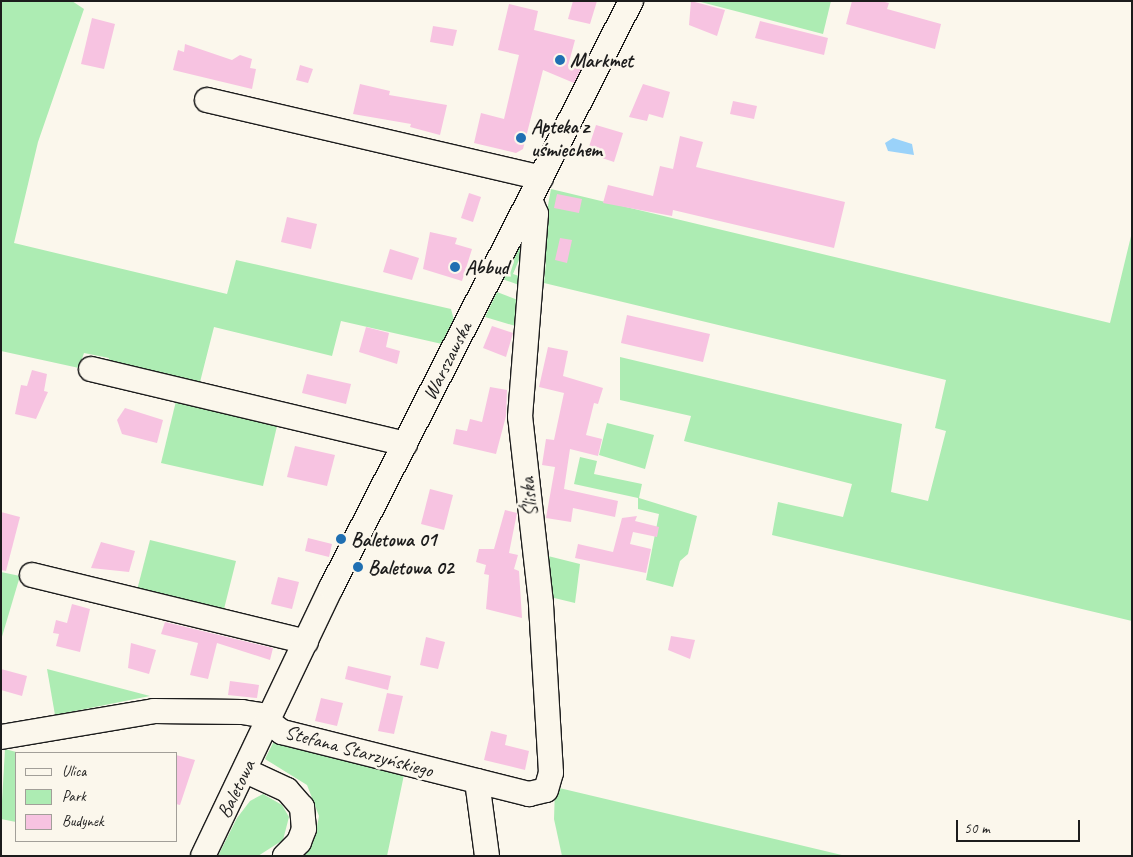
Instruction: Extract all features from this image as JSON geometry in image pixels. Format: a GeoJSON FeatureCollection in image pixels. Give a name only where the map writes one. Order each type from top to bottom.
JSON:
{"type":"FeatureCollection","features":[{"type":"Feature","properties":{"kind":"street","name":"Warszawska"},"geometry":{"type":"LineString","coordinates":[[268,722],[405,444],[631,1]]}},
{"type":"Feature","properties":{"kind":"street"},"geometry":{"type":"LineString","coordinates":[[207,100],[541,178]]}},
{"type":"Feature","properties":{"kind":"street","name":"Śliska"},"geometry":{"type":"LineString","coordinates":[[530,199],[536,214],[520,417],[548,694],[551,774],[542,793]]}},
{"type":"Feature","properties":{"kind":"street"},"geometry":{"type":"LineString","coordinates":[[91,369],[405,444]]}},
{"type":"Feature","properties":{"kind":"street"},"geometry":{"type":"LineString","coordinates":[[32,576],[306,642]]}},
{"type":"Feature","properties":{"kind":"street","name":"Stefana Starzyńskiego"},"geometry":{"type":"LineString","coordinates":[[1,737],[154,711],[255,714],[282,732],[477,781],[542,793]]}},
{"type":"Feature","properties":{"kind":"street","name":"Baletowa"},"geometry":{"type":"LineString","coordinates":[[203,856],[246,772],[268,722]]}},
{"type":"Feature","properties":{"kind":"street"},"geometry":{"type":"LineString","coordinates":[[246,772],[287,790],[302,807],[304,829],[299,842],[285,856]]}},
{"type":"Feature","properties":{"kind":"street"},"geometry":{"type":"LineString","coordinates":[[477,781],[487,856]]}},
{"type":"Feature","properties":{"kind":"green space"},"geometry":{"type":"Polygon","coordinates":[[[1,1],[72,1],[84,9],[38,142],[14,243],[227,294],[236,260],[451,309],[454,320],[442,344],[341,321],[332,356],[214,327],[199,386],[108,364],[109,358],[84,353],[79,368],[1,351],[1,1]]]}},
{"type":"Feature","properties":{"kind":"green space"},"geometry":{"type":"Polygon","coordinates":[[[697,1],[831,1],[823,34],[697,1]]]}},
{"type":"Feature","properties":{"kind":"green space"},"geometry":{"type":"Polygon","coordinates":[[[551,189],[1110,323],[1132,232],[1132,621],[772,535],[778,502],[843,517],[852,484],[684,441],[691,416],[620,400],[620,357],[902,424],[891,492],[928,501],[946,431],[935,428],[946,380],[544,283],[546,262],[538,259],[551,189]]]}},
{"type":"Feature","properties":{"kind":"green space"},"geometry":{"type":"Polygon","coordinates":[[[527,225],[530,234],[513,274],[525,278],[522,286],[502,279],[527,225]]]}},
{"type":"Feature","properties":{"kind":"green space"},"geometry":{"type":"Polygon","coordinates":[[[497,292],[523,302],[522,328],[485,317],[497,292]]]}},
{"type":"Feature","properties":{"kind":"green space"},"geometry":{"type":"Polygon","coordinates":[[[176,401],[277,426],[263,486],[161,463],[176,401]]]}},
{"type":"Feature","properties":{"kind":"green space"},"geometry":{"type":"Polygon","coordinates":[[[607,423],[654,435],[645,469],[599,455],[607,423]]]}},
{"type":"Feature","properties":{"kind":"green space"},"geometry":{"type":"Polygon","coordinates":[[[580,457],[597,461],[594,474],[642,484],[639,498],[697,516],[688,554],[680,561],[673,587],[646,580],[659,514],[638,509],[638,498],[574,484],[580,457]]]}},
{"type":"Feature","properties":{"kind":"green space"},"geometry":{"type":"Polygon","coordinates":[[[150,540],[236,561],[223,613],[136,594],[150,540]]]}},
{"type":"Feature","properties":{"kind":"green space"},"geometry":{"type":"Polygon","coordinates":[[[544,555],[580,564],[575,603],[546,596],[544,555]]]}},
{"type":"Feature","properties":{"kind":"green space"},"geometry":{"type":"Polygon","coordinates":[[[1,572],[20,576],[1,640],[1,572]]]}},
{"type":"Feature","properties":{"kind":"green space"},"geometry":{"type":"Polygon","coordinates":[[[47,669],[150,696],[55,715],[47,669]]]}},
{"type":"Feature","properties":{"kind":"green space"},"geometry":{"type":"Polygon","coordinates":[[[284,741],[405,770],[387,856],[303,856],[316,832],[319,816],[307,785],[265,759],[273,743],[284,741]]]}},
{"type":"Feature","properties":{"kind":"green space"},"geometry":{"type":"Polygon","coordinates":[[[5,749],[16,752],[15,822],[1,819],[5,749]]]}},
{"type":"Feature","properties":{"kind":"green space"},"geometry":{"type":"Polygon","coordinates":[[[555,787],[846,856],[562,856],[554,819],[555,787]]]}},
{"type":"Feature","properties":{"kind":"green space"},"geometry":{"type":"Polygon","coordinates":[[[263,794],[282,805],[289,817],[283,840],[258,856],[218,856],[237,818],[250,801],[263,794]]]}},
{"type":"Feature","properties":{"kind":"water"},"geometry":{"type":"Polygon","coordinates":[[[893,138],[912,144],[914,155],[888,151],[885,143],[893,138]]]}},
{"type":"Feature","properties":{"kind":"building"},"geometry":{"type":"Polygon","coordinates":[[[573,1],[597,1],[590,24],[568,19],[573,1]]]}},
{"type":"Feature","properties":{"kind":"building"},"geometry":{"type":"Polygon","coordinates":[[[691,1],[725,10],[717,36],[689,25],[691,1]]]}},
{"type":"Feature","properties":{"kind":"building"},"geometry":{"type":"Polygon","coordinates":[[[852,1],[881,1],[889,3],[887,9],[941,24],[935,49],[846,24],[852,1]]]}},
{"type":"Feature","properties":{"kind":"building"},"geometry":{"type":"Polygon","coordinates":[[[509,4],[538,11],[534,30],[575,40],[568,66],[581,69],[574,83],[543,70],[523,149],[516,153],[474,143],[481,113],[504,119],[519,55],[498,50],[509,4]]]}},
{"type":"Feature","properties":{"kind":"building"},"geometry":{"type":"Polygon","coordinates":[[[92,18],[115,24],[104,69],[81,64],[92,18]]]}},
{"type":"Feature","properties":{"kind":"building"},"geometry":{"type":"Polygon","coordinates":[[[760,21],[828,38],[824,55],[755,38],[760,21]]]}},
{"type":"Feature","properties":{"kind":"building"},"geometry":{"type":"Polygon","coordinates":[[[433,26],[457,30],[453,46],[430,42],[433,26]]]}},
{"type":"Feature","properties":{"kind":"building"},"geometry":{"type":"Polygon","coordinates":[[[185,44],[232,60],[240,55],[252,59],[250,68],[256,69],[252,89],[173,70],[178,50],[184,52],[185,44]]]}},
{"type":"Feature","properties":{"kind":"building"},"geometry":{"type":"Polygon","coordinates":[[[300,65],[313,69],[308,83],[296,80],[300,65]]]}},
{"type":"Feature","properties":{"kind":"building"},"geometry":{"type":"Polygon","coordinates":[[[360,84],[390,91],[389,95],[447,105],[440,135],[410,127],[411,124],[353,114],[360,84]]]}},
{"type":"Feature","properties":{"kind":"building"},"geometry":{"type":"Polygon","coordinates":[[[643,84],[670,92],[663,118],[649,114],[647,121],[629,117],[643,84]]]}},
{"type":"Feature","properties":{"kind":"building"},"geometry":{"type":"Polygon","coordinates":[[[733,101],[757,106],[754,119],[730,114],[733,101]]]}},
{"type":"Feature","properties":{"kind":"building"},"geometry":{"type":"Polygon","coordinates":[[[596,125],[623,133],[614,162],[587,153],[596,125]]]}},
{"type":"Feature","properties":{"kind":"building"},"geometry":{"type":"Polygon","coordinates":[[[680,136],[703,142],[696,167],[845,202],[834,248],[673,210],[672,216],[603,203],[608,185],[653,196],[660,166],[673,169],[680,136]]]}},
{"type":"Feature","properties":{"kind":"building"},"geometry":{"type":"Polygon","coordinates":[[[469,193],[481,197],[473,222],[461,218],[469,193]]]}},
{"type":"Feature","properties":{"kind":"building"},"geometry":{"type":"Polygon","coordinates":[[[557,194],[582,199],[579,213],[554,208],[557,194]]]}},
{"type":"Feature","properties":{"kind":"building"},"geometry":{"type":"Polygon","coordinates":[[[287,217],[317,224],[311,249],[281,242],[287,217]]]}},
{"type":"Feature","properties":{"kind":"building"},"geometry":{"type":"Polygon","coordinates":[[[430,232],[457,238],[455,244],[472,249],[462,281],[423,269],[430,232]]]}},
{"type":"Feature","properties":{"kind":"building"},"geometry":{"type":"Polygon","coordinates":[[[560,238],[572,240],[567,263],[555,260],[560,238]]]}},
{"type":"Feature","properties":{"kind":"building"},"geometry":{"type":"Polygon","coordinates":[[[390,249],[419,258],[412,280],[383,272],[390,249]]]}},
{"type":"Feature","properties":{"kind":"building"},"geometry":{"type":"Polygon","coordinates":[[[627,315],[710,334],[703,362],[621,343],[627,315]]]}},
{"type":"Feature","properties":{"kind":"building"},"geometry":{"type":"Polygon","coordinates":[[[492,326],[513,333],[506,357],[483,348],[492,326]]]}},
{"type":"Feature","properties":{"kind":"building"},"geometry":{"type":"Polygon","coordinates":[[[366,327],[389,333],[386,347],[400,351],[397,364],[359,352],[366,327]]]}},
{"type":"Feature","properties":{"kind":"building"},"geometry":{"type":"Polygon","coordinates":[[[548,347],[568,351],[563,376],[603,388],[598,404],[594,403],[586,435],[602,439],[598,456],[570,449],[564,489],[618,501],[615,517],[573,508],[571,522],[546,518],[555,467],[542,465],[546,439],[554,440],[564,393],[539,387],[548,347]]]}},
{"type":"Feature","properties":{"kind":"building"},"geometry":{"type":"Polygon","coordinates":[[[32,370],[47,374],[44,391],[48,392],[36,419],[15,414],[21,385],[27,386],[32,370]]]}},
{"type":"Feature","properties":{"kind":"building"},"geometry":{"type":"Polygon","coordinates":[[[307,374],[351,384],[346,404],[302,393],[307,374]]]}},
{"type":"Feature","properties":{"kind":"building"},"geometry":{"type":"Polygon","coordinates":[[[490,387],[507,390],[506,416],[496,454],[453,444],[456,429],[467,431],[470,419],[482,422],[490,387]]]}},
{"type":"Feature","properties":{"kind":"building"},"geometry":{"type":"Polygon","coordinates":[[[125,408],[163,420],[157,443],[122,434],[117,420],[125,408]]]}},
{"type":"Feature","properties":{"kind":"building"},"geometry":{"type":"Polygon","coordinates":[[[295,446],[335,455],[327,486],[287,477],[295,446]]]}},
{"type":"Feature","properties":{"kind":"building"},"geometry":{"type":"Polygon","coordinates":[[[430,489],[453,495],[444,530],[421,524],[430,489]]]}},
{"type":"Feature","properties":{"kind":"building"},"geometry":{"type":"Polygon","coordinates":[[[505,510],[517,513],[509,553],[518,555],[514,569],[519,571],[522,618],[486,609],[489,575],[484,574],[486,565],[476,562],[479,549],[494,549],[505,510]]]}},
{"type":"Feature","properties":{"kind":"building"},"geometry":{"type":"Polygon","coordinates":[[[1,512],[20,517],[6,571],[1,570],[1,512]]]}},
{"type":"Feature","properties":{"kind":"building"},"geometry":{"type":"Polygon","coordinates":[[[637,516],[635,521],[659,527],[657,537],[633,532],[630,544],[651,549],[646,573],[575,558],[578,544],[613,552],[622,518],[637,516]]]}},
{"type":"Feature","properties":{"kind":"building"},"geometry":{"type":"Polygon","coordinates":[[[308,538],[332,544],[329,557],[305,551],[308,538]]]}},
{"type":"Feature","properties":{"kind":"building"},"geometry":{"type":"Polygon","coordinates":[[[101,542],[135,551],[129,572],[91,568],[101,542]]]}},
{"type":"Feature","properties":{"kind":"building"},"geometry":{"type":"Polygon","coordinates":[[[278,577],[299,582],[292,609],[271,604],[278,577]]]}},
{"type":"Feature","properties":{"kind":"building"},"geometry":{"type":"Polygon","coordinates":[[[72,604],[90,609],[80,652],[56,646],[59,634],[53,633],[56,620],[67,623],[72,604]]]}},
{"type":"Feature","properties":{"kind":"building"},"geometry":{"type":"Polygon","coordinates":[[[165,622],[273,648],[270,660],[217,643],[208,679],[190,675],[198,643],[161,634],[165,622]]]}},
{"type":"Feature","properties":{"kind":"building"},"geometry":{"type":"Polygon","coordinates":[[[671,636],[695,640],[690,659],[668,650],[671,636]]]}},
{"type":"Feature","properties":{"kind":"building"},"geometry":{"type":"Polygon","coordinates":[[[426,637],[445,642],[438,669],[420,665],[426,637]]]}},
{"type":"Feature","properties":{"kind":"building"},"geometry":{"type":"Polygon","coordinates":[[[131,643],[156,650],[149,674],[128,668],[131,643]]]}},
{"type":"Feature","properties":{"kind":"building"},"geometry":{"type":"Polygon","coordinates":[[[348,666],[391,676],[388,690],[345,679],[348,666]]]}},
{"type":"Feature","properties":{"kind":"building"},"geometry":{"type":"Polygon","coordinates":[[[1,669],[27,676],[22,696],[1,690],[1,669]]]}},
{"type":"Feature","properties":{"kind":"building"},"geometry":{"type":"Polygon","coordinates":[[[230,681],[259,685],[257,698],[228,695],[230,681]]]}},
{"type":"Feature","properties":{"kind":"building"},"geometry":{"type":"Polygon","coordinates":[[[387,693],[403,696],[394,734],[378,731],[387,693]]]}},
{"type":"Feature","properties":{"kind":"building"},"geometry":{"type":"Polygon","coordinates":[[[321,698],[343,703],[337,726],[315,721],[321,698]]]}},
{"type":"Feature","properties":{"kind":"building"},"geometry":{"type":"Polygon","coordinates":[[[491,731],[507,735],[505,745],[529,751],[525,770],[484,760],[491,731]]]}},
{"type":"Feature","properties":{"kind":"building"},"geometry":{"type":"Polygon","coordinates":[[[178,756],[195,760],[180,805],[178,804],[178,756]]]}},
{"type":"Feature","properties":{"kind":"place","name":"Markmet"},"geometry":{"type":"Point","coordinates":[560,60]}},
{"type":"Feature","properties":{"kind":"place","name":"Apteka z uśmiechem"},"geometry":{"type":"Point","coordinates":[521,138]}},
{"type":"Feature","properties":{"kind":"place","name":"Abbud"},"geometry":{"type":"Point","coordinates":[455,267]}},
{"type":"Feature","properties":{"kind":"place","name":"Baletowa 01"},"geometry":{"type":"Point","coordinates":[341,539]}},
{"type":"Feature","properties":{"kind":"place","name":"Baletowa 02"},"geometry":{"type":"Point","coordinates":[358,567]}}]}
